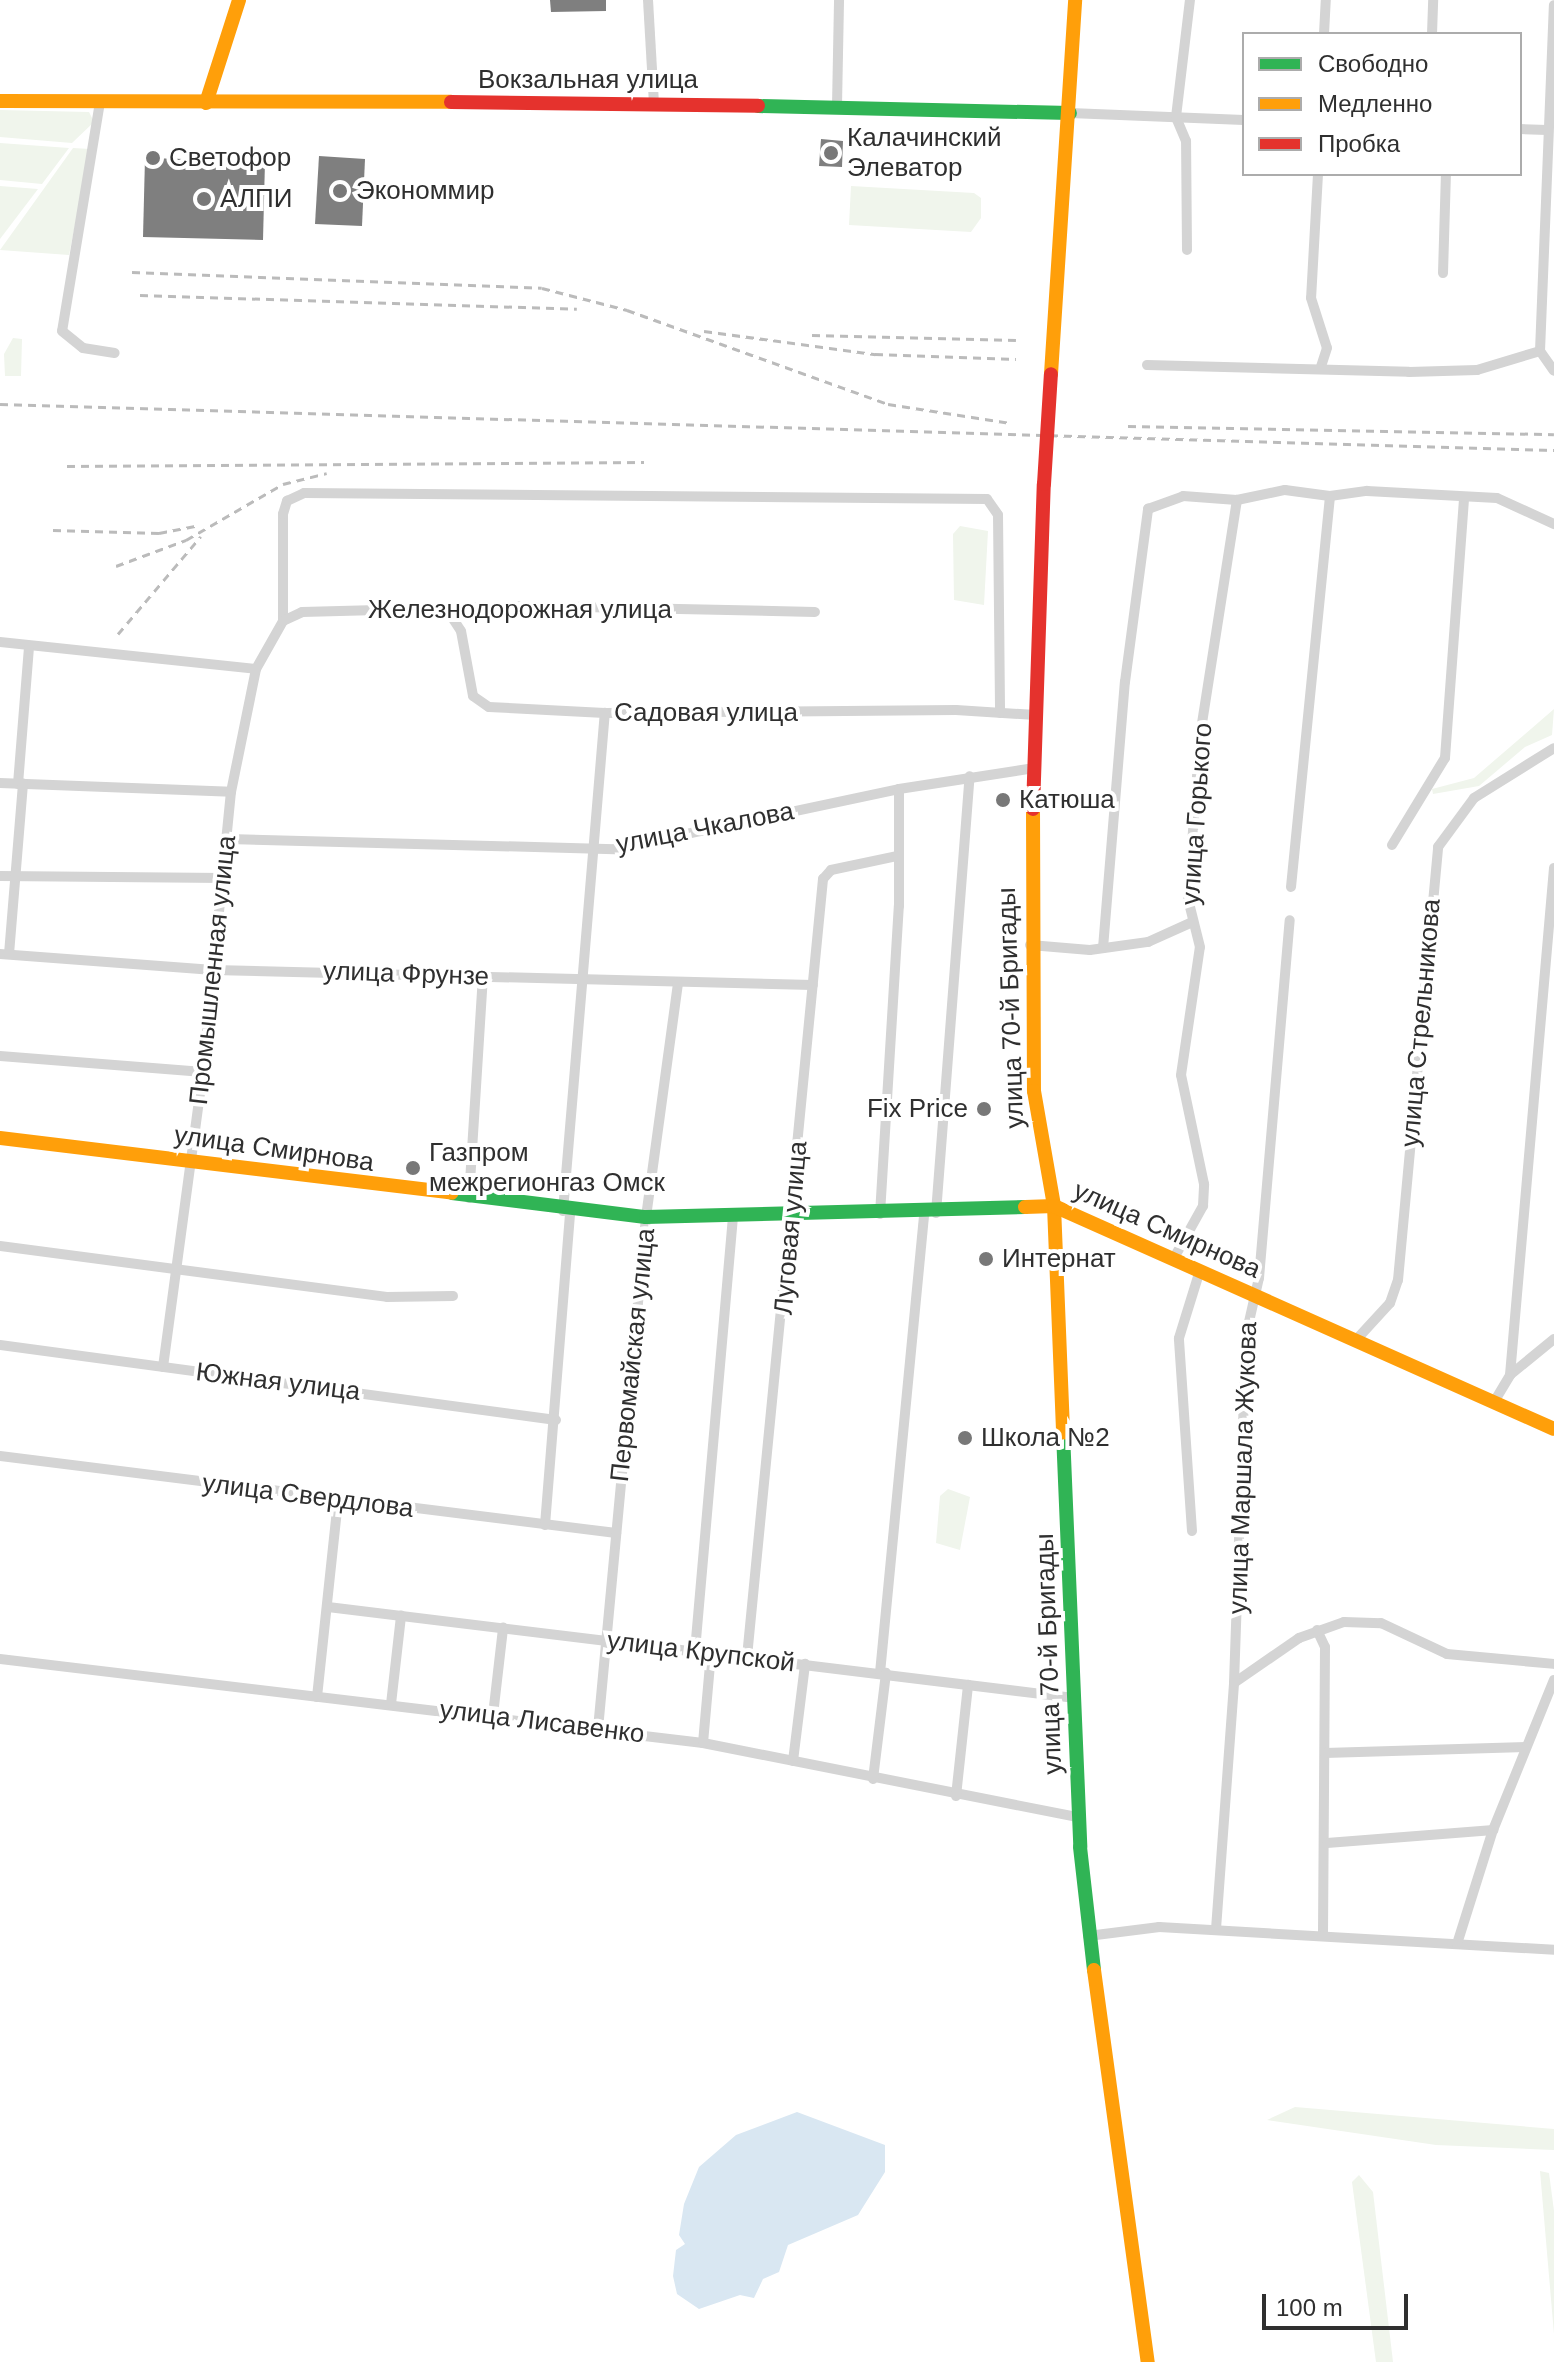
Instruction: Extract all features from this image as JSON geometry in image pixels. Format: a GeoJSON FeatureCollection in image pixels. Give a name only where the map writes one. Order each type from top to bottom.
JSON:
{"type":"FeatureCollection","features":[{"type":"Feature","properties":{"kind":"main road"},"geometry":{"type":"LineString","coordinates":[[206,103],[239,0]]}},
{"type":"Feature","properties":{"kind":"main road","name":"улица 70-й Бригады"},"geometry":{"type":"LineString","coordinates":[[1075,0],[1044,484],[1030,945],[1037,1131],[1054,1206],[1078,1817],[1088,1936],[1148,2362]]}},
{"type":"Feature","properties":{"kind":"main road","name":"Вокзальная улица"},"geometry":{"type":"LineString","coordinates":[[0,101],[654,103],[1070,113]]}},
{"type":"Feature","properties":{"kind":"main road","name":"улица Смирнова"},"geometry":{"type":"LineString","coordinates":[[0,1138],[567,1211],[646,1217],[930,1213],[1054,1206],[1554,1429]]}},
{"type":"Feature","properties":{"kind":"street"},"geometry":{"type":"LineString","coordinates":[[648,0],[654,103]]}},
{"type":"Feature","properties":{"kind":"street"},"geometry":{"type":"LineString","coordinates":[[837,106],[839,0]]}},
{"type":"Feature","properties":{"kind":"street"},"geometry":{"type":"LineString","coordinates":[[1187,250],[1186,141],[1176,117],[1190,0]]}},
{"type":"Feature","properties":{"kind":"street"},"geometry":{"type":"LineString","coordinates":[[1324,32],[1326,0]]}},
{"type":"Feature","properties":{"kind":"street"},"geometry":{"type":"LineString","coordinates":[[1432,32],[1433,0]]}},
{"type":"Feature","properties":{"kind":"street"},"geometry":{"type":"LineString","coordinates":[[1554,5],[1540,351],[1554,371]]}},
{"type":"Feature","properties":{"kind":"street"},"geometry":{"type":"LineString","coordinates":[[100,102],[62,331],[83,348],[115,353]]}},
{"type":"Feature","properties":{"kind":"street","name":"Вокзальная улица"},"geometry":{"type":"LineString","coordinates":[[1070,113],[1242,120]]}},
{"type":"Feature","properties":{"kind":"street"},"geometry":{"type":"LineString","coordinates":[[1522,129],[1547,130]]}},
{"type":"Feature","properties":{"kind":"street"},"geometry":{"type":"LineString","coordinates":[[1318,176],[1311,298],[1327,348],[1320,369]]}},
{"type":"Feature","properties":{"kind":"street"},"geometry":{"type":"LineString","coordinates":[[1443,273],[1446,176]]}},
{"type":"Feature","properties":{"kind":"street"},"geometry":{"type":"LineString","coordinates":[[1147,365],[1477,370],[1540,351]]}},
{"type":"Feature","properties":{"kind":"street"},"geometry":{"type":"LineString","coordinates":[[1103,948],[1125,682],[1148,509],[1183,496],[1237,500],[1285,490],[1330,496],[1367,491],[1464,499],[1497,498],[1554,524]]}},
{"type":"Feature","properties":{"kind":"street"},"geometry":{"type":"LineString","coordinates":[[0,642],[256,669],[283,621],[283,514],[287,501],[304,493],[987,499],[998,515],[1000,713]]}},
{"type":"Feature","properties":{"kind":"street"},"geometry":{"type":"LineString","coordinates":[[1291,887],[1330,496]]}},
{"type":"Feature","properties":{"kind":"street"},"geometry":{"type":"LineString","coordinates":[[1392,845],[1445,758],[1464,499]]}},
{"type":"Feature","properties":{"kind":"street","name":"улица Горького"},"geometry":{"type":"LineString","coordinates":[[1174,1258],[1199,1223],[1204,1184],[1181,1075],[1200,947],[1190,923],[1200,736],[1237,500]]}},
{"type":"Feature","properties":{"kind":"street","name":"Садовая улица"},"geometry":{"type":"LineString","coordinates":[[446,608],[461,631],[469,688],[479,703],[526,712],[1036,715]]}},
{"type":"Feature","properties":{"kind":"street","name":"Железнодорожная улица"},"geometry":{"type":"LineString","coordinates":[[283,621],[302,612],[446,608],[815,612]]}},
{"type":"Feature","properties":{"kind":"street"},"geometry":{"type":"LineString","coordinates":[[4,954],[14,876],[29,646]]}},
{"type":"Feature","properties":{"kind":"street","name":"Промышленная улица"},"geometry":{"type":"LineString","coordinates":[[163,1367],[179,1267],[203,1072],[231,792],[256,669]]}},
{"type":"Feature","properties":{"kind":"street"},"geometry":{"type":"LineString","coordinates":[[545,1525],[556,1420],[567,1211],[583,981],[598,848],[605,713]]}},
{"type":"Feature","properties":{"kind":"street","name":"улица Стрельникова"},"geometry":{"type":"LineString","coordinates":[[1356,1340],[1390,1303],[1398,1280],[1438,847],[1474,798],[1554,748]]}},
{"type":"Feature","properties":{"kind":"street","name":"улица Чкалова"},"geometry":{"type":"LineString","coordinates":[[228,839],[598,848],[690,836],[899,789],[1034,768]]}},
{"type":"Feature","properties":{"kind":"street"},"geometry":{"type":"LineString","coordinates":[[873,1779],[970,776]]}},
{"type":"Feature","properties":{"kind":"street"},"geometry":{"type":"LineString","coordinates":[[0,783],[231,792]]}},
{"type":"Feature","properties":{"kind":"street"},"geometry":{"type":"LineString","coordinates":[[880,1214],[899,789]]}},
{"type":"Feature","properties":{"kind":"street","name":"Луговая улица"},"geometry":{"type":"LineString","coordinates":[[747,1657],[826,873],[897,856]]}},
{"type":"Feature","properties":{"kind":"street"},"geometry":{"type":"LineString","coordinates":[[1510,1375],[1554,868]]}},
{"type":"Feature","properties":{"kind":"street"},"geometry":{"type":"LineString","coordinates":[[0,876],[224,878]]}},
{"type":"Feature","properties":{"kind":"street","name":"улица Маршала Жукова"},"geometry":{"type":"LineString","coordinates":[[1216,1929],[1234,1683],[1246,1335],[1255,1295],[1290,920]]}},
{"type":"Feature","properties":{"kind":"street"},"geometry":{"type":"LineString","coordinates":[[1030,945],[1103,948],[1168,936],[1190,923]]}},
{"type":"Feature","properties":{"kind":"street","name":"улица Фрунзе"},"geometry":{"type":"LineString","coordinates":[[4,954],[213,970],[813,985]]}},
{"type":"Feature","properties":{"kind":"street"},"geometry":{"type":"LineString","coordinates":[[469,1199],[483,977]]}},
{"type":"Feature","properties":{"kind":"street","name":"Первомайская улица"},"geometry":{"type":"LineString","coordinates":[[598,1729],[646,1217],[678,982]]}},
{"type":"Feature","properties":{"kind":"street"},"geometry":{"type":"LineString","coordinates":[[0,1056],[203,1072]]}},
{"type":"Feature","properties":{"kind":"street"},"geometry":{"type":"LineString","coordinates":[[695,1651],[702,1611],[703,1507],[733,1218]]}},
{"type":"Feature","properties":{"kind":"street"},"geometry":{"type":"LineString","coordinates":[[0,1246],[179,1267],[387,1297],[453,1296]]}},
{"type":"Feature","properties":{"kind":"street"},"geometry":{"type":"LineString","coordinates":[[1192,1531],[1179,1338],[1200,1270]]}},
{"type":"Feature","properties":{"kind":"street"},"geometry":{"type":"LineString","coordinates":[[1494,1402],[1510,1375],[1554,1339]]}},
{"type":"Feature","properties":{"kind":"street","name":"Южная улица"},"geometry":{"type":"LineString","coordinates":[[0,1345],[556,1420]]}},
{"type":"Feature","properties":{"kind":"street","name":"улица Свердлова"},"geometry":{"type":"LineString","coordinates":[[0,1456],[616,1533]]}},
{"type":"Feature","properties":{"kind":"street"},"geometry":{"type":"LineString","coordinates":[[317,1697],[338,1500]]}},
{"type":"Feature","properties":{"kind":"street","name":"улица Крупской"},"geometry":{"type":"LineString","coordinates":[[328,1607],[1075,1698]]}},
{"type":"Feature","properties":{"kind":"street"},"geometry":{"type":"LineString","coordinates":[[391,1704],[401,1616]]}},
{"type":"Feature","properties":{"kind":"street"},"geometry":{"type":"LineString","coordinates":[[1234,1683],[1317,1630],[1344,1622],[1381,1623],[1447,1654],[1554,1664]]}},
{"type":"Feature","properties":{"kind":"street"},"geometry":{"type":"LineString","coordinates":[[493,1715],[503,1628]]}},
{"type":"Feature","properties":{"kind":"street"},"geometry":{"type":"LineString","coordinates":[[1317,1630],[1325,1647],[1327,1843],[1323,1936]]}},
{"type":"Feature","properties":{"kind":"street"},"geometry":{"type":"LineString","coordinates":[[703,1743],[711,1653]]}},
{"type":"Feature","properties":{"kind":"street","name":"улица Лисавенко"},"geometry":{"type":"LineString","coordinates":[[0,1659],[493,1715],[703,1743],[956,1796],[1078,1817]]}},
{"type":"Feature","properties":{"kind":"street"},"geometry":{"type":"LineString","coordinates":[[793,1761],[805,1664]]}},
{"type":"Feature","properties":{"kind":"street"},"geometry":{"type":"LineString","coordinates":[[1457,1944],[1493,1830],[1554,1680]]}},
{"type":"Feature","properties":{"kind":"street"},"geometry":{"type":"LineString","coordinates":[[956,1796],[968,1685]]}},
{"type":"Feature","properties":{"kind":"street"},"geometry":{"type":"LineString","coordinates":[[1325,1753],[1526,1747]]}},
{"type":"Feature","properties":{"kind":"street"},"geometry":{"type":"LineString","coordinates":[[1327,1843],[1493,1830]]}},
{"type":"Feature","properties":{"kind":"street"},"geometry":{"type":"LineString","coordinates":[[1088,1936],[1139,1928],[1216,1929],[1553,1947]]}},
{"type":"Feature","properties":{"kind":"shaded area"},"geometry":{"type":"Polygon","coordinates":[[[0,110],[89,112],[94,122],[72,143],[0,137],[0,110]]]}},
{"type":"Feature","properties":{"kind":"shaded area"},"geometry":{"type":"Polygon","coordinates":[[[0,143],[69,148],[42,184],[0,180],[0,143]]]}},
{"type":"Feature","properties":{"kind":"shaded area"},"geometry":{"type":"Polygon","coordinates":[[[73,148],[90,149],[69,255],[0,250],[73,148]]]}},
{"type":"Feature","properties":{"kind":"shaded area"},"geometry":{"type":"Polygon","coordinates":[[[0,186],[38,189],[0,239],[0,186]]]}},
{"type":"Feature","properties":{"kind":"shaded area"},"geometry":{"type":"Polygon","coordinates":[[[851,186],[974,193],[981,198],[981,218],[971,232],[849,225],[851,186]]]}},
{"type":"Feature","properties":{"kind":"shaded area"},"geometry":{"type":"Polygon","coordinates":[[[13,338],[22,339],[21,376],[5,376],[4,354],[13,338]]]}},
{"type":"Feature","properties":{"kind":"shaded area"},"geometry":{"type":"Polygon","coordinates":[[[960,526],[988,531],[984,605],[954,600],[953,534],[960,526]]]}},
{"type":"Feature","properties":{"kind":"shaded area"},"geometry":{"type":"Polygon","coordinates":[[[1554,709],[1552,735],[1525,747],[1479,786],[1433,794],[1432,789],[1474,778],[1554,709]]]}},
{"type":"Feature","properties":{"kind":"shaded area"},"geometry":{"type":"Polygon","coordinates":[[[948,1489],[970,1497],[960,1550],[936,1543],[940,1496],[948,1489]]]}},
{"type":"Feature","properties":{"kind":"shaded area"},"geometry":{"type":"Polygon","coordinates":[[[1295,2107],[1554,2129],[1554,2150],[1436,2145],[1267,2120],[1295,2107]]]}},
{"type":"Feature","properties":{"kind":"shaded area"},"geometry":{"type":"Polygon","coordinates":[[[797,2112],[885,2145],[885,2172],[858,2215],[788,2245],[779,2272],[763,2279],[754,2298],[740,2295],[699,2309],[677,2294],[673,2276],[676,2250],[685,2244],[679,2235],[684,2204],[699,2167],[736,2135],[797,2112]]]}},
{"type":"Feature","properties":{"kind":"shaded area"},"geometry":{"type":"Polygon","coordinates":[[[1540,2171],[1549,2173],[1554,2211],[1554,2334],[1540,2171]]]}},
{"type":"Feature","properties":{"kind":"shaded area"},"geometry":{"type":"Polygon","coordinates":[[[1359,2175],[1373,2192],[1393,2362],[1376,2362],[1352,2182],[1359,2175]]]}},
{"type":"Feature","properties":{"kind":"building"},"geometry":{"type":"Polygon","coordinates":[[[550,0],[606,0],[606,11],[551,12],[550,0]]]}},
{"type":"Feature","properties":{"kind":"building","name":"Калачинский Элеватор"},"geometry":{"type":"Polygon","coordinates":[[[821,139],[843,141],[842,167],[819,166],[821,139]]]}},
{"type":"Feature","properties":{"kind":"building","name":"Экономмир"},"geometry":{"type":"Polygon","coordinates":[[[319,156],[365,159],[362,226],[315,224],[319,156]]]}},
{"type":"Feature","properties":{"kind":"building","name":"АЛПИ"},"geometry":{"type":"Polygon","coordinates":[[[145,158],[265,161],[263,240],[143,237],[145,158]]]}},
{"type":"Feature","properties":{"kind":"railway"},"geometry":{"type":"LineString","coordinates":[[132,272],[542,288],[627,310],[888,404],[1011,423]]}},
{"type":"Feature","properties":{"kind":"railway"},"geometry":{"type":"LineString","coordinates":[[140,295],[577,309]]}},
{"type":"Feature","properties":{"kind":"railway"},"geometry":{"type":"LineString","coordinates":[[704,331],[875,354],[1016,359]]}},
{"type":"Feature","properties":{"kind":"railway"},"geometry":{"type":"LineString","coordinates":[[812,335],[1016,340]]}},
{"type":"Feature","properties":{"kind":"railway"},"geometry":{"type":"LineString","coordinates":[[0,404],[1554,450]]}},
{"type":"Feature","properties":{"kind":"railway"},"geometry":{"type":"LineString","coordinates":[[1128,426],[1554,434]]}},
{"type":"Feature","properties":{"kind":"railway"},"geometry":{"type":"LineString","coordinates":[[67,466],[644,462]]}},
{"type":"Feature","properties":{"kind":"railway"},"geometry":{"type":"LineString","coordinates":[[116,566],[186,540],[283,484],[327,473]]}},
{"type":"Feature","properties":{"kind":"railway"},"geometry":{"type":"LineString","coordinates":[[53,530],[159,533],[196,526]]}},
{"type":"Feature","properties":{"kind":"railway"},"geometry":{"type":"LineString","coordinates":[[118,634],[201,536]]}},
{"type":"Feature","properties":{"kind":"traffic: fast"},"geometry":{"type":"LineString","coordinates":[[758,106],[1070,113]]}},
{"type":"Feature","properties":{"kind":"traffic: fast"},"geometry":{"type":"LineString","coordinates":[[452,1193],[646,1217],[1025,1207]]}},
{"type":"Feature","properties":{"kind":"traffic: fast"},"geometry":{"type":"LineString","coordinates":[[1063,1433],[1080,1847],[1094,1970]]}},
{"type":"Feature","properties":{"kind":"traffic: slow"},"geometry":{"type":"LineString","coordinates":[[206,103],[239,0]]}},
{"type":"Feature","properties":{"kind":"traffic: slow"},"geometry":{"type":"LineString","coordinates":[[1051,374],[1075,0]]}},
{"type":"Feature","properties":{"kind":"traffic: slow"},"geometry":{"type":"LineString","coordinates":[[0,101],[451,102]]}},
{"type":"Feature","properties":{"kind":"traffic: slow"},"geometry":{"type":"LineString","coordinates":[[1033,809],[1034,1091],[1054,1206],[1063,1433]]}},
{"type":"Feature","properties":{"kind":"traffic: slow"},"geometry":{"type":"LineString","coordinates":[[0,1138],[452,1193]]}},
{"type":"Feature","properties":{"kind":"traffic: slow"},"geometry":{"type":"LineString","coordinates":[[1025,1207],[1054,1206],[1554,1429]]}},
{"type":"Feature","properties":{"kind":"traffic: slow"},"geometry":{"type":"LineString","coordinates":[[1094,1970],[1148,2362]]}},
{"type":"Feature","properties":{"kind":"traffic: jam"},"geometry":{"type":"LineString","coordinates":[[451,102],[758,106]]}},
{"type":"Feature","properties":{"kind":"traffic: jam"},"geometry":{"type":"LineString","coordinates":[[1044,484],[1051,374]]}},
{"type":"Feature","properties":{"kind":"traffic: jam"},"geometry":{"type":"LineString","coordinates":[[1033,809],[1044,484]]}},
{"type":"Feature","properties":{"kind":"place","name":"Калачинский Элеватор"},"geometry":{"type":"Point","coordinates":[831,153]}},
{"type":"Feature","properties":{"kind":"place","name":"Светофор"},"geometry":{"type":"Point","coordinates":[153,158]}},
{"type":"Feature","properties":{"kind":"place","name":"Экономмир"},"geometry":{"type":"Point","coordinates":[340,191]}},
{"type":"Feature","properties":{"kind":"place","name":"АЛПИ"},"geometry":{"type":"Point","coordinates":[204,199]}},
{"type":"Feature","properties":{"kind":"place","name":"Катюша"},"geometry":{"type":"Point","coordinates":[1003,800]}},
{"type":"Feature","properties":{"kind":"place","name":"Fix Price"},"geometry":{"type":"Point","coordinates":[984,1109]}},
{"type":"Feature","properties":{"kind":"place","name":"Газпром межрегионгаз Омск"},"geometry":{"type":"Point","coordinates":[413,1168]}},
{"type":"Feature","properties":{"kind":"place","name":"Интернат"},"geometry":{"type":"Point","coordinates":[986,1259]}},
{"type":"Feature","properties":{"kind":"place","name":"Школа №2"},"geometry":{"type":"Point","coordinates":[965,1438]}}]}
